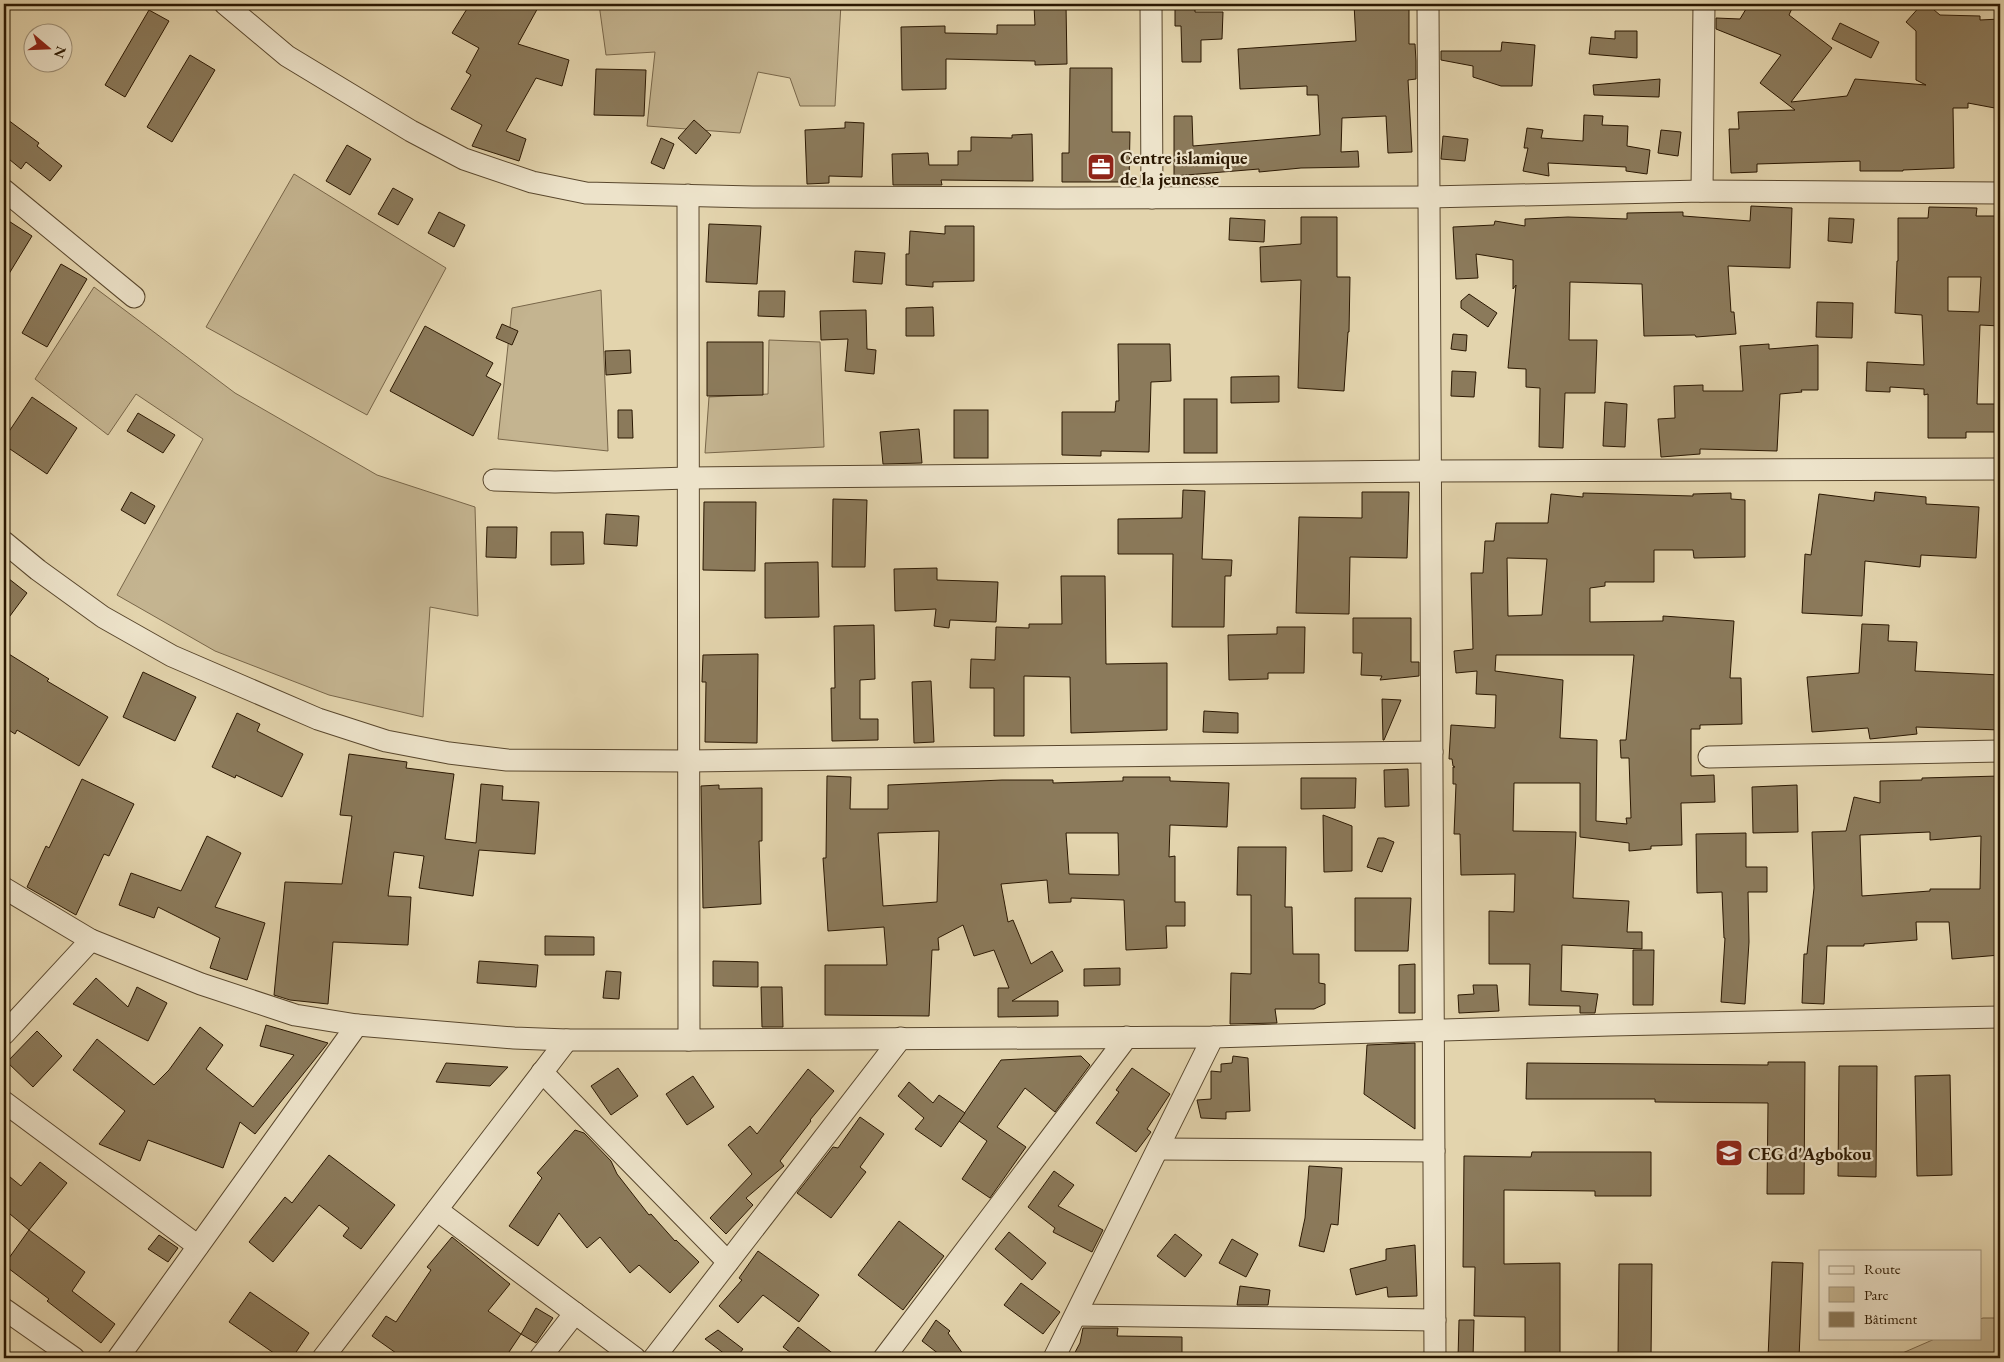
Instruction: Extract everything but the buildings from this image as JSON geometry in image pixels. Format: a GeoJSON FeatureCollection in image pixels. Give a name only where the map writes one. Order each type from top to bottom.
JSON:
{"type":"FeatureCollection","features":[{"type":"Feature","properties":{"kind":"street"},"geometry":{"type":"LineString","coordinates":[[225,4],[287,56],[411,131],[464,159],[532,182],[586,193],[753,197],[1152,198],[1429,197],[1702,191],[2000,193]]}},
{"type":"Feature","properties":{"kind":"street"},"geometry":{"type":"LineString","coordinates":[[1151,4],[1152,198]]}},
{"type":"Feature","properties":{"kind":"street"},"geometry":{"type":"LineString","coordinates":[[1428,4],[1435,1358]]}},
{"type":"Feature","properties":{"kind":"street"},"geometry":{"type":"LineString","coordinates":[[1702,191],[1704,4]]}},
{"type":"Feature","properties":{"kind":"street"},"geometry":{"type":"LineString","coordinates":[[4,190],[134,297]]}},
{"type":"Feature","properties":{"kind":"street"},"geometry":{"type":"LineString","coordinates":[[688,195],[689,1040]]}},
{"type":"Feature","properties":{"kind":"street"},"geometry":{"type":"LineString","coordinates":[[494,480],[555,482],[688,478],[1430,471],[2000,469]]}},
{"type":"Feature","properties":{"kind":"street"},"geometry":{"type":"LineString","coordinates":[[4,542],[38,570],[103,618],[172,656],[240,687],[326,722],[386,741],[449,753],[507,760],[689,761],[1432,752]]}},
{"type":"Feature","properties":{"kind":"street"},"geometry":{"type":"LineString","coordinates":[[1709,757],[2000,751]]}},
{"type":"Feature","properties":{"kind":"street"},"geometry":{"type":"LineString","coordinates":[[4,888],[91,940],[201,984],[295,1015],[357,1025],[567,1040],[1213,1037],[1433,1029],[2000,1017]]}},
{"type":"Feature","properties":{"kind":"street"},"geometry":{"type":"LineString","coordinates":[[4,1034],[91,940]]}},
{"type":"Feature","properties":{"kind":"street"},"geometry":{"type":"LineString","coordinates":[[118,1358],[357,1025]]}},
{"type":"Feature","properties":{"kind":"street"},"geometry":{"type":"LineString","coordinates":[[884,1358],[1127,1037]]}},
{"type":"Feature","properties":{"kind":"street"},"geometry":{"type":"LineString","coordinates":[[1054,1358],[1213,1037]]}},
{"type":"Feature","properties":{"kind":"street"},"geometry":{"type":"LineString","coordinates":[[654,1358],[901,1038]]}},
{"type":"Feature","properties":{"kind":"street"},"geometry":{"type":"LineString","coordinates":[[323,1358],[567,1040]]}},
{"type":"Feature","properties":{"kind":"street"},"geometry":{"type":"LineString","coordinates":[[542,1072],[728,1262]]}},
{"type":"Feature","properties":{"kind":"street"},"geometry":{"type":"LineString","coordinates":[[4,1102],[198,1246]]}},
{"type":"Feature","properties":{"kind":"street"},"geometry":{"type":"LineString","coordinates":[[1159,1149],[1434,1151]]}},
{"type":"Feature","properties":{"kind":"street"},"geometry":{"type":"LineString","coordinates":[[437,1210],[635,1358]]}},
{"type":"Feature","properties":{"kind":"street"},"geometry":{"type":"LineString","coordinates":[[4,1309],[74,1358]]}},
{"type":"Feature","properties":{"kind":"street"},"geometry":{"type":"LineString","coordinates":[[540,1358],[575,1313]]}},
{"type":"Feature","properties":{"kind":"street"},"geometry":{"type":"LineString","coordinates":[[1076,1315],[1435,1320]]}},
{"type":"Feature","properties":{"kind":"green space"},"geometry":{"type":"Polygon","coordinates":[[[599,4],[841,4],[835,106],[800,106],[790,78],[758,72],[740,133],[647,126],[655,52],[606,55],[599,4]]]}},
{"type":"Feature","properties":{"kind":"green space"},"geometry":{"type":"Polygon","coordinates":[[[294,174],[446,268],[367,415],[206,327],[294,174]]]}},
{"type":"Feature","properties":{"kind":"green space"},"geometry":{"type":"Polygon","coordinates":[[[94,287],[235,393],[377,475],[475,507],[478,616],[430,607],[423,717],[329,695],[215,651],[117,595],[203,439],[136,394],[108,435],[35,379],[94,287]]]}},
{"type":"Feature","properties":{"kind":"green space"},"geometry":{"type":"Polygon","coordinates":[[[601,290],[608,451],[498,439],[512,308],[601,290]]]}},
{"type":"Feature","properties":{"kind":"green space"},"geometry":{"type":"Polygon","coordinates":[[[769,340],[820,342],[824,447],[705,453],[709,397],[768,394],[769,340]]]}},
{"type":"Feature","properties":{"kind":"green space"},"geometry":{"type":"Polygon","coordinates":[[[1982,1318],[2000,1318],[2000,1358],[1891,1358],[1932,1340],[1982,1340],[1982,1318]]]}},
{"type":"Feature","properties":{"kind":"place","name":"Centre islamique de la jeunesse"},"geometry":{"type":"Point","coordinates":[1101,167]}},
{"type":"Feature","properties":{"kind":"place","name":"CEG d'Agbokou"},"geometry":{"type":"Point","coordinates":[1729,1153]}}]}
